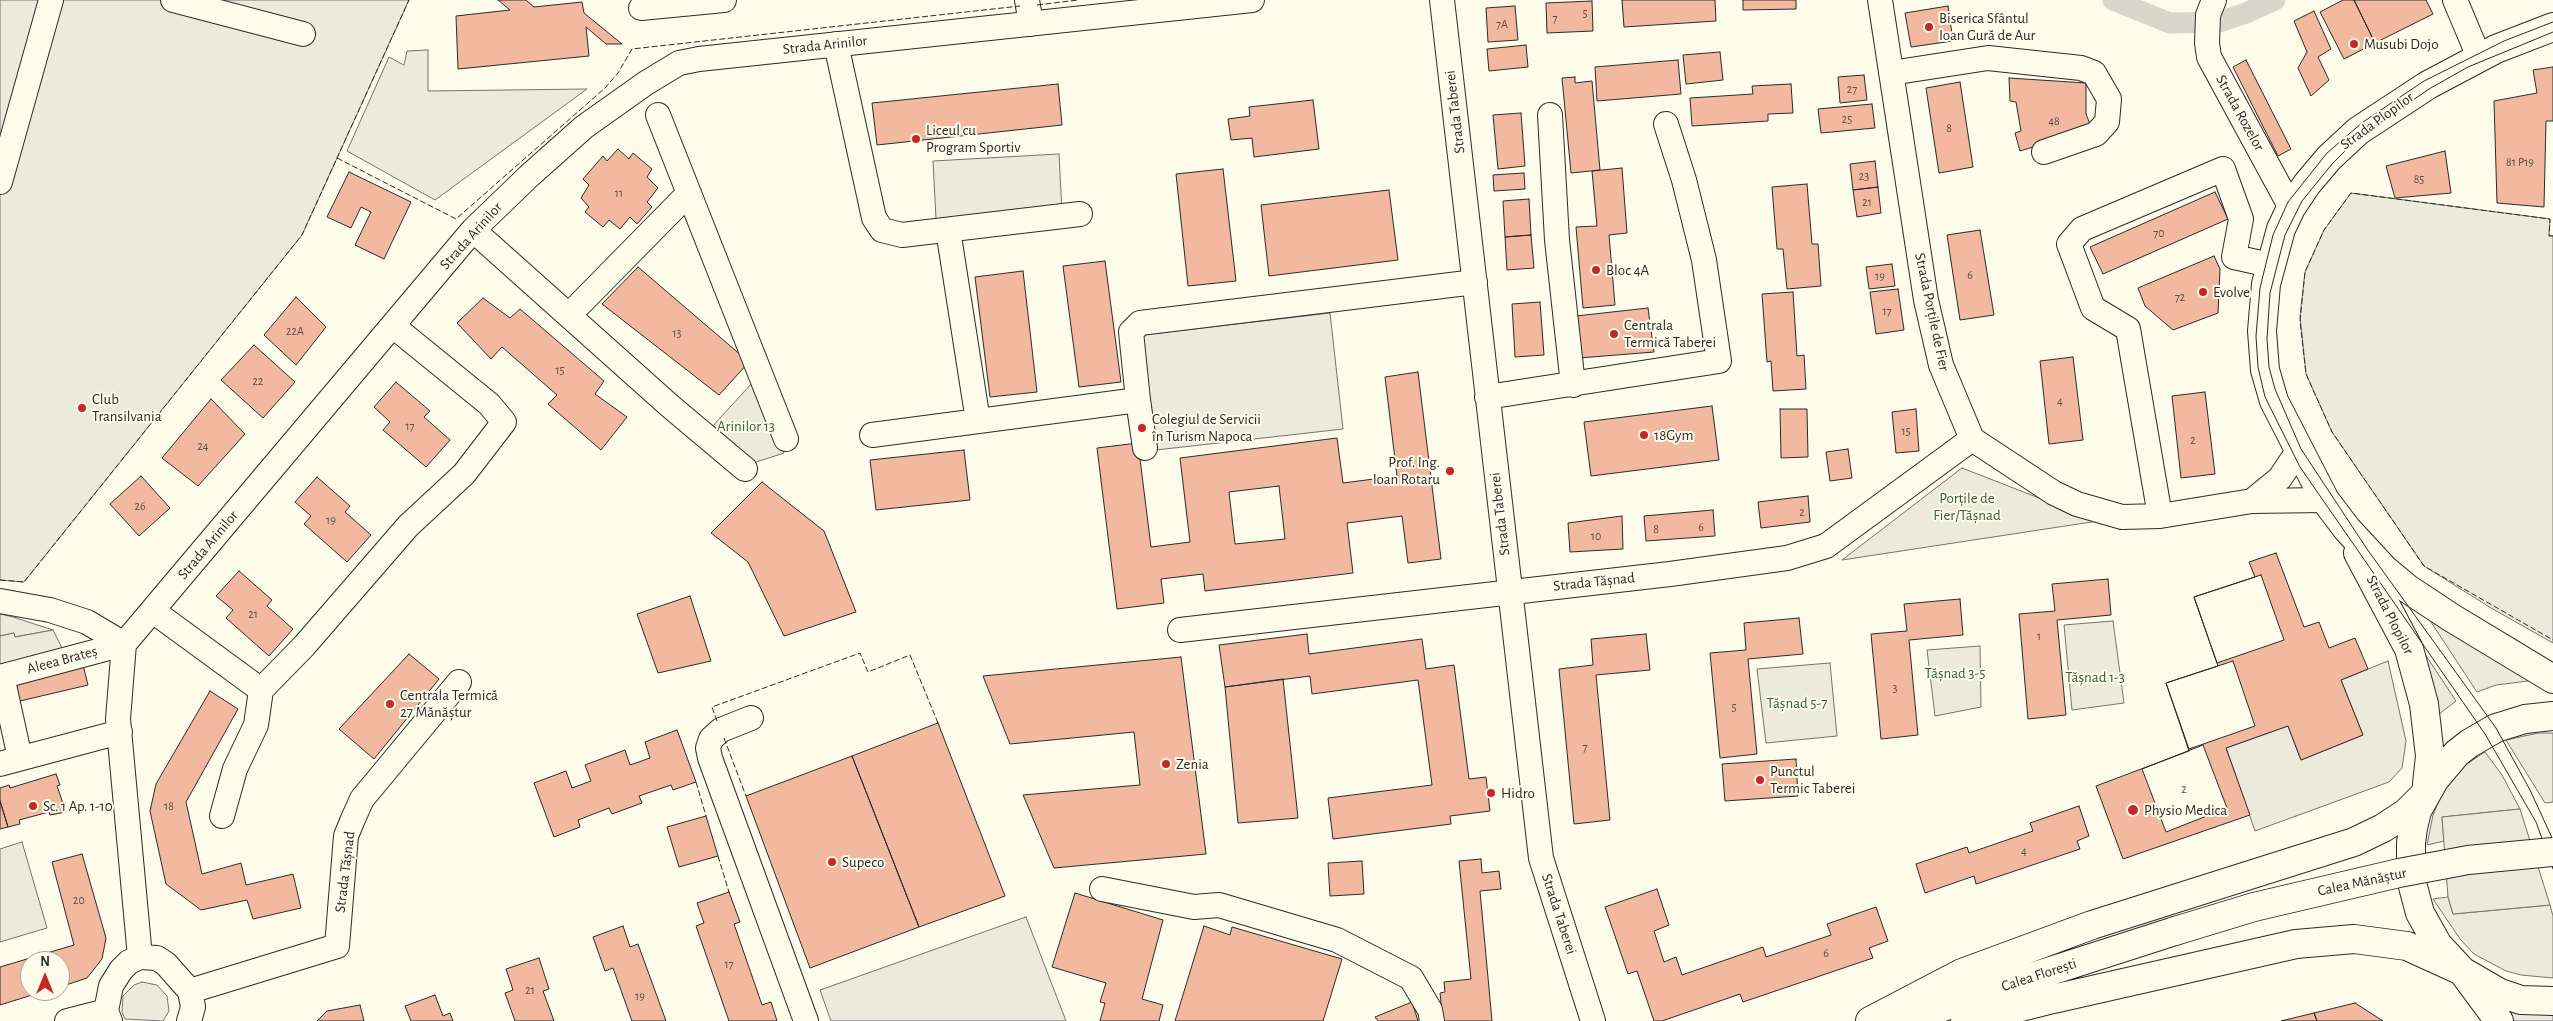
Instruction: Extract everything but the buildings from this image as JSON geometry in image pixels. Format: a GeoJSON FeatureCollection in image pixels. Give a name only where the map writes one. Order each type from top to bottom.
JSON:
{"type":"FeatureCollection","features":[{"type":"Feature","properties":{"kind":"main road","name":"Strada Plopilor"},"geometry":{"type":"LineString","coordinates":[[2553,27],[2479,57],[2422,89],[2358,131],[2318,171],[2291,208],[2281,229],[2270,265],[2264,304],[2264,362],[2274,401],[2298,451],[2325,500],[2347,529],[2384,569],[2408,588],[2452,618],[2553,679]]}},
{"type":"Feature","properties":{"kind":"main road","name":"Strada Plopilor"},"geometry":{"type":"LineString","coordinates":[[2347,529],[2409,650],[2418,677],[2424,704],[2430,756],[2426,793]]}},
{"type":"Feature","properties":{"kind":"main road"},"geometry":{"type":"LineString","coordinates":[[2500,1021],[2462,970],[2438,944],[2420,913],[2411,879],[2412,836],[2417,811],[2426,793],[2445,766],[2478,738],[2496,728],[2525,719],[2553,716]]}},
{"type":"Feature","properties":{"kind":"main road"},"geometry":{"type":"LineString","coordinates":[[1870,1021],[1962,973],[2092,925],[2354,842],[2384,828],[2406,813],[2426,793]]}},
{"type":"Feature","properties":{"kind":"main road","name":"Calea Mănăștur"},"geometry":{"type":"LineString","coordinates":[[2175,931],[2254,907],[2399,873],[2468,860],[2553,852]]}},
{"type":"Feature","properties":{"kind":"main road","name":"Calea Florești"},"geometry":{"type":"LineString","coordinates":[[1904,1021],[1982,993],[2175,931]]}},
{"type":"Feature","properties":{"kind":"main road"},"geometry":{"type":"LineString","coordinates":[[1965,1021],[2277,948],[2327,940],[2354,939],[2407,946],[2462,970],[2500,993],[2521,1000],[2553,1001]]}},
{"type":"Feature","properties":{"kind":"street"},"geometry":{"type":"LineString","coordinates":[[0,182],[51,0]]}},
{"type":"Feature","properties":{"kind":"street"},"geometry":{"type":"LineString","coordinates":[[173,0],[303,34]]}},
{"type":"Feature","properties":{"kind":"street"},"geometry":{"type":"LineString","coordinates":[[641,8],[724,0]]}},
{"type":"Feature","properties":{"kind":"street"},"geometry":{"type":"LineString","coordinates":[[1027,0],[1031,24]]}},
{"type":"Feature","properties":{"kind":"street","name":"Strada Arinilor"},"geometry":{"type":"LineString","coordinates":[[124,644],[473,230],[584,127],[646,83],[679,64],[699,59],[1252,0]]}},
{"type":"Feature","properties":{"kind":"street","name":"Strada Taberei"},"geometry":{"type":"LineString","coordinates":[[1442,0],[1541,858],[1593,1021]]}},
{"type":"Feature","properties":{"kind":"street","name":"Strada Porțile de Fier"},"geometry":{"type":"LineString","coordinates":[[1880,0],[1926,300],[1940,365],[1972,439]]}},
{"type":"Feature","properties":{"kind":"street"},"geometry":{"type":"LineString","coordinates":[[2455,0],[2479,57]]}},
{"type":"Feature","properties":{"kind":"street","name":"Strada Rozelor"},"geometry":{"type":"LineString","coordinates":[[2211,7],[2207,43],[2209,57],[2291,208]]}},
{"type":"Feature","properties":{"kind":"street"},"geometry":{"type":"LineString","coordinates":[[836,44],[874,218],[882,230],[902,235],[1080,214]]}},
{"type":"Feature","properties":{"kind":"street"},"geometry":{"type":"LineString","coordinates":[[1891,73],[1988,58],[2080,68],[2094,73],[2109,99],[2107,122],[2096,134],[2044,152]]}},
{"type":"Feature","properties":{"kind":"street"},"geometry":{"type":"LineString","coordinates":[[658,115],[786,439]]}},
{"type":"Feature","properties":{"kind":"street"},"geometry":{"type":"LineString","coordinates":[[1550,115],[1557,240],[1573,385]]}},
{"type":"Feature","properties":{"kind":"street"},"geometry":{"type":"LineString","coordinates":[[1487,397],[1718,361],[1704,260],[1684,180],[1666,124]]}},
{"type":"Feature","properties":{"kind":"street"},"geometry":{"type":"LineString","coordinates":[[2160,516],[2128,330],[2093,308],[2069,244],[2082,229],[2223,169],[2241,219],[2234,257],[2270,265]]}},
{"type":"Feature","properties":{"kind":"street"},"geometry":{"type":"LineString","coordinates":[[569,315],[689,193]]}},
{"type":"Feature","properties":{"kind":"street"},"geometry":{"type":"LineString","coordinates":[[473,230],[670,406],[745,469]]}},
{"type":"Feature","properties":{"kind":"street"},"geometry":{"type":"LineString","coordinates":[[948,230],[978,421]]}},
{"type":"Feature","properties":{"kind":"street"},"geometry":{"type":"LineString","coordinates":[[1145,448],[1131,332],[1140,323],[1475,282]]}},
{"type":"Feature","properties":{"kind":"street"},"geometry":{"type":"LineString","coordinates":[[222,816],[235,769],[256,725],[261,690],[304,646],[408,526],[464,474],[504,422],[489,404],[393,326]]}},
{"type":"Feature","properties":{"kind":"street"},"geometry":{"type":"LineString","coordinates":[[872,435],[1138,400]]}},
{"type":"Feature","properties":{"kind":"street"},"geometry":{"type":"LineString","coordinates":[[1972,439],[2032,481],[2077,504],[2122,517],[2160,516],[2252,500],[2325,500]]}},
{"type":"Feature","properties":{"kind":"street","name":"Strada Tășnad"},"geometry":{"type":"LineString","coordinates":[[1180,630],[1748,565],[1787,558],[1826,546],[1972,439]]}},
{"type":"Feature","properties":{"kind":"street"},"geometry":{"type":"LineString","coordinates":[[2252,500],[2270,488],[2280,478],[2298,451]]}},
{"type":"Feature","properties":{"kind":"street"},"geometry":{"type":"LineString","coordinates":[[0,601],[50,610],[87,622],[124,644],[118,719],[140,957]]}},
{"type":"Feature","properties":{"kind":"street"},"geometry":{"type":"LineString","coordinates":[[153,611],[261,690]]}},
{"type":"Feature","properties":{"kind":"street","name":"Aleea Brateș"},"geometry":{"type":"LineString","coordinates":[[1,677],[124,644]]}},
{"type":"Feature","properties":{"kind":"street"},"geometry":{"type":"LineString","coordinates":[[1,677],[10,761],[120,732]]}},
{"type":"Feature","properties":{"kind":"street","name":"Strada Tășnad"},"geometry":{"type":"LineString","coordinates":[[190,991],[337,946],[346,836],[362,799],[459,682]]}},
{"type":"Feature","properties":{"kind":"street"},"geometry":{"type":"LineString","coordinates":[[750,718],[721,730],[711,739],[708,748],[806,1021]]}},
{"type":"Feature","properties":{"kind":"street"},"geometry":{"type":"LineString","coordinates":[[1102,890],[1194,908],[1219,905],[1337,940],[1410,978],[1430,1010],[1432,1021]]}},
{"type":"Feature","properties":{"kind":"street"},"geometry":{"type":"LineString","coordinates":[[68,1021],[108,1016],[111,986],[121,970],[129,962],[140,957],[157,958],[166,964],[190,991],[193,1007],[189,1021]]}},
{"type":"Feature","properties":{"kind":"green space","name":"Club Transilvania"},"geometry":{"type":"Polygon","coordinates":[[[0,0],[409,0],[302,235],[24,582],[0,580],[0,0]]]}},
{"type":"Feature","properties":{"kind":"green space"},"geometry":{"type":"Polygon","coordinates":[[[1059,154],[1062,212],[936,219],[933,161],[1059,154]]]}},
{"type":"Feature","properties":{"kind":"green space"},"geometry":{"type":"Polygon","coordinates":[[[2351,193],[2550,219],[2549,235],[2553,236],[2553,643],[2491,608],[2424,566],[2332,432],[2306,374],[2300,316],[2305,272],[2324,230],[2351,193]]]}},
{"type":"Feature","properties":{"kind":"green space"},"geometry":{"type":"Polygon","coordinates":[[[1330,313],[1343,429],[1156,450],[1142,335],[1330,313]]]}},
{"type":"Feature","properties":{"kind":"green space","name":"Arinilor 13"},"geometry":{"type":"Polygon","coordinates":[[[753,382],[784,453],[753,463],[710,429],[753,382]]]}},
{"type":"Feature","properties":{"kind":"green space","name":"Porțile de Fier/Tășnad"},"geometry":{"type":"Polygon","coordinates":[[[1962,468],[2098,521],[1842,560],[1962,468]]]}},
{"type":"Feature","properties":{"kind":"green space"},"geometry":{"type":"Polygon","coordinates":[[[0,614],[53,630],[15,637],[14,633],[0,636],[0,614]]]}},
{"type":"Feature","properties":{"kind":"green space"},"geometry":{"type":"Polygon","coordinates":[[[2427,616],[2536,680],[2496,685],[2477,692],[2427,616]]]}},
{"type":"Feature","properties":{"kind":"green space","name":"Tășnad 1-3"},"geometry":{"type":"Polygon","coordinates":[[[2113,621],[2124,703],[2072,710],[2064,625],[2113,621]]]}},
{"type":"Feature","properties":{"kind":"green space"},"geometry":{"type":"Polygon","coordinates":[[[2415,639],[2456,701],[2430,721],[2415,639]]]}},
{"type":"Feature","properties":{"kind":"green space","name":"Tășnad 3-5"},"geometry":{"type":"Polygon","coordinates":[[[1980,646],[1981,707],[1935,716],[1927,650],[1980,646]]]}},
{"type":"Feature","properties":{"kind":"green space","name":"Tășnad 5-7"},"geometry":{"type":"Polygon","coordinates":[[[1830,663],[1837,736],[1766,743],[1757,669],[1830,663]]]}},
{"type":"Feature","properties":{"kind":"green space"},"geometry":{"type":"Polygon","coordinates":[[[2538,733],[2553,733],[2553,802],[2545,803],[2506,740],[2538,733]]]}},
{"type":"Feature","properties":{"kind":"green space"},"geometry":{"type":"Polygon","coordinates":[[[2485,752],[2502,775],[2520,809],[2442,817],[2444,841],[2427,845],[2433,815],[2442,793],[2462,767],[2485,752]]]}},
{"type":"Feature","properties":{"kind":"green space"},"geometry":{"type":"Polygon","coordinates":[[[22,842],[47,928],[0,942],[0,849],[22,842]]]}},
{"type":"Feature","properties":{"kind":"green space"},"geometry":{"type":"Polygon","coordinates":[[[2448,897],[2453,914],[2550,905],[2553,916],[2553,978],[2521,975],[2506,971],[2474,954],[2460,939],[2433,899],[2448,897]]]}},
{"type":"Feature","properties":{"kind":"green space"},"geometry":{"type":"Polygon","coordinates":[[[142,982],[157,985],[167,996],[169,1011],[163,1021],[125,1019],[122,1012],[123,996],[134,985],[142,982]]]}},
{"type":"Feature","properties":{"kind":"green space"},"geometry":{"type":"Polygon","coordinates":[[[2510,1011],[2553,1014],[2553,1021],[2514,1021],[2510,1011]]]}},
{"type":"Feature","properties":{"kind":"shaded area"},"geometry":{"type":"Polygon","coordinates":[[[428,50],[428,91],[587,89],[435,200],[347,151],[389,57],[404,65],[407,51],[428,50]]]}},
{"type":"Feature","properties":{"kind":"shaded area"},"geometry":{"type":"Polygon","coordinates":[[[53,630],[64,652],[0,666],[0,636],[14,633],[15,637],[53,630]]]}},
{"type":"Feature","properties":{"kind":"shaded area"},"geometry":{"type":"Polygon","coordinates":[[[2388,661],[2406,741],[2402,768],[2389,782],[2255,831],[2226,748],[2288,726],[2301,760],[2363,735],[2341,680],[2388,661]]]}},
{"type":"Feature","properties":{"kind":"shaded area"},"geometry":{"type":"Polygon","coordinates":[[[2520,809],[2550,905],[2453,914],[2448,897],[2442,817],[2520,809]]]}},
{"type":"Feature","properties":{"kind":"shaded area"},"geometry":{"type":"Polygon","coordinates":[[[1026,917],[1066,1021],[831,1021],[820,990],[1026,917]]]}},
{"type":"Feature","properties":{"kind":"waterway"},"geometry":{"type":"LineString","coordinates":[[2113,0],[2170,23],[2219,22],[2275,0]]}},
{"type":"Feature","properties":{"kind":"tram line"},"geometry":{"type":"LineString","coordinates":[[2553,22],[2504,41],[2424,81],[2363,122],[2327,153],[2288,202],[2273,235],[2260,288],[2256,336],[2258,367],[2265,397],[2300,467],[2485,734],[2536,822],[2553,869]]}},
{"type":"Feature","properties":{"kind":"tram line"},"geometry":{"type":"LineString","coordinates":[[2553,32],[2468,67],[2429,89],[2358,138],[2332,164],[2302,201],[2285,235],[2270,293],[2267,339],[2269,367],[2275,389],[2301,449],[2367,549],[2496,728],[2530,790],[2553,840]]}},
{"type":"Feature","properties":{"kind":"fence"},"geometry":{"type":"LineString","coordinates":[[0,580],[24,582],[302,235],[409,0]]}},
{"type":"Feature","properties":{"kind":"fence"},"geometry":{"type":"LineString","coordinates":[[1037,5],[1078,0]]}},
{"type":"Feature","properties":{"kind":"fence"},"geometry":{"type":"LineString","coordinates":[[337,158],[456,219],[605,88],[618,73],[632,49],[1020,6]]}},
{"type":"Feature","properties":{"kind":"fence"},"geometry":{"type":"LineString","coordinates":[[2553,236],[2549,236],[2550,219],[2351,193],[2324,230],[2305,272],[2300,321],[2306,374],[2332,432],[2424,566],[2553,640]]}},
{"type":"Feature","properties":{"kind":"fence"},"geometry":{"type":"LineString","coordinates":[[717,721],[712,707],[860,653],[868,672],[910,655],[938,723]]}},
{"type":"Feature","properties":{"kind":"fence"},"geometry":{"type":"LineString","coordinates":[[724,738],[746,796]]}},
{"type":"Feature","properties":{"kind":"fence"},"geometry":{"type":"LineString","coordinates":[[696,782],[706,816]]}},
{"type":"Feature","properties":{"kind":"fence"},"geometry":{"type":"LineString","coordinates":[[718,856],[729,892]]}},
{"type":"Feature","properties":{"kind":"place","name":"Biserica Sfântul Ioan Gură de Aur"},"geometry":{"type":"Point","coordinates":[1929,27]}},
{"type":"Feature","properties":{"kind":"place","name":"Musubi Dojo"},"geometry":{"type":"Point","coordinates":[2354,44]}},
{"type":"Feature","properties":{"kind":"place","name":"Liceul cu Program Sportiv"},"geometry":{"type":"Point","coordinates":[916,139]}},
{"type":"Feature","properties":{"kind":"place","name":"Bloc 4A"},"geometry":{"type":"Point","coordinates":[1596,270]}},
{"type":"Feature","properties":{"kind":"place","name":"Evolve"},"geometry":{"type":"Point","coordinates":[2203,292]}},
{"type":"Feature","properties":{"kind":"place","name":"Centrala Termică Taberei"},"geometry":{"type":"Point","coordinates":[1614,334]}},
{"type":"Feature","properties":{"kind":"place","name":"Club Transilvania"},"geometry":{"type":"Point","coordinates":[82,408]}},
{"type":"Feature","properties":{"kind":"place","name":"Colegiul de Servicii în Turism Napoca"},"geometry":{"type":"Point","coordinates":[1142,428]}},
{"type":"Feature","properties":{"kind":"place","name":"18Gym"},"geometry":{"type":"Point","coordinates":[1644,435]}},
{"type":"Feature","properties":{"kind":"place","name":"Prof. Ing. Ioan Rotaru"},"geometry":{"type":"Point","coordinates":[1450,471]}},
{"type":"Feature","properties":{"kind":"place","name":"Centrala Termică 27 Mănăștur"},"geometry":{"type":"Point","coordinates":[390,704]}},
{"type":"Feature","properties":{"kind":"place","name":"Zenia"},"geometry":{"type":"Point","coordinates":[1166,764]}},
{"type":"Feature","properties":{"kind":"place","name":"Punctul Termic Taberei"},"geometry":{"type":"Point","coordinates":[1760,780]}},
{"type":"Feature","properties":{"kind":"place","name":"Hidro"},"geometry":{"type":"Point","coordinates":[1491,793]}},
{"type":"Feature","properties":{"kind":"place","name":"Sc. 1 Ap. 1-10"},"geometry":{"type":"Point","coordinates":[33,806]}},
{"type":"Feature","properties":{"kind":"place","name":"Physio Medica"},"geometry":{"type":"Point","coordinates":[2133,810]}},
{"type":"Feature","properties":{"kind":"place","name":"Supeco"},"geometry":{"type":"Point","coordinates":[832,862]}}]}
